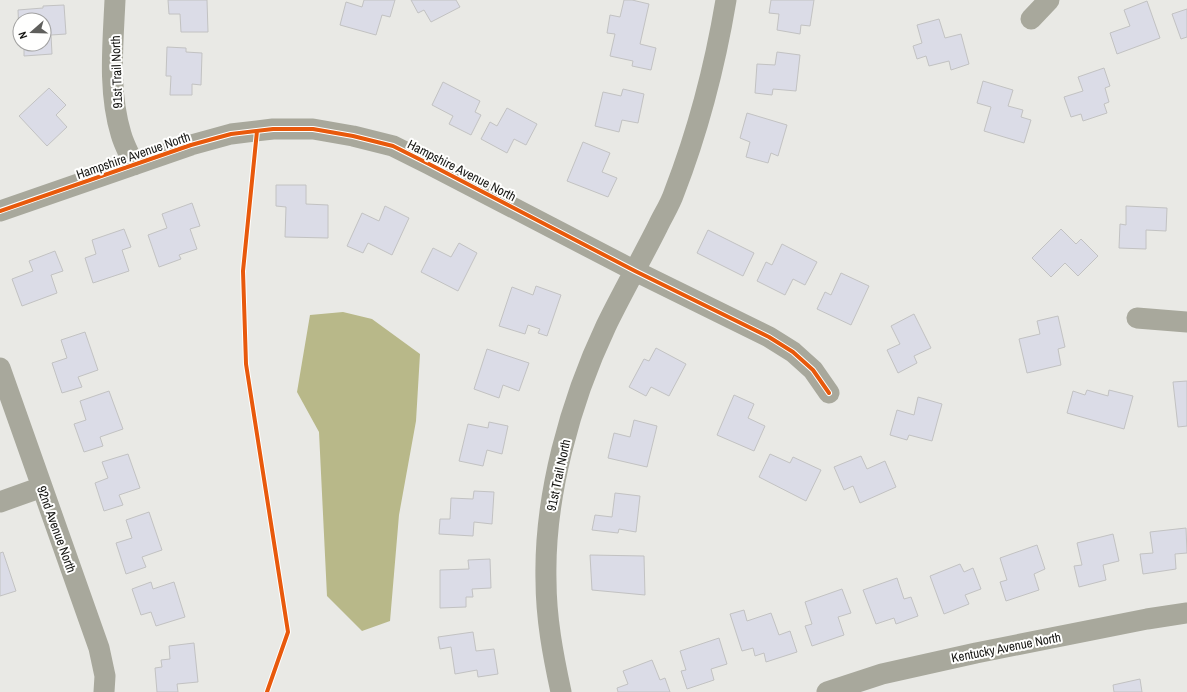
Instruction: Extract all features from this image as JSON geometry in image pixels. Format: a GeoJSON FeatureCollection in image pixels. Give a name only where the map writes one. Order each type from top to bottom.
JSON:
{"type":"FeatureCollection","features":[{"type":"Feature","properties":{"kind":"street","name":"91st Trail North"},"geometry":{"type":"LineString","coordinates":[[115,0],[113,66],[114,101],[121,134],[134,166]]}},
{"type":"Feature","properties":{"kind":"street"},"geometry":{"type":"LineString","coordinates":[[635,271],[674,195],[699,120],[721,30],[726,0]]}},
{"type":"Feature","properties":{"kind":"street"},"geometry":{"type":"LineString","coordinates":[[1031,19],[1049,0]]}},
{"type":"Feature","properties":{"kind":"street","name":"Hampshire Avenue North"},"geometry":{"type":"LineString","coordinates":[[0,211],[134,166],[191,145],[231,134],[272,129],[313,129],[353,136],[392,146],[635,271],[769,337],[793,352],[813,370],[829,393]]}},
{"type":"Feature","properties":{"kind":"street","name":"91st Trail North"},"geometry":{"type":"LineString","coordinates":[[561,692],[551,646],[546,580],[549,512],[562,447],[582,384],[606,327],[635,271]]}},
{"type":"Feature","properties":{"kind":"street"},"geometry":{"type":"LineString","coordinates":[[1137,318],[1187,322]]}},
{"type":"Feature","properties":{"kind":"street","name":"92nd Avenue North"},"geometry":{"type":"LineString","coordinates":[[0,368],[99,648],[105,676],[104,692]]}},
{"type":"Feature","properties":{"kind":"street"},"geometry":{"type":"LineString","coordinates":[[0,502],[42,487]]}},
{"type":"Feature","properties":{"kind":"street","name":"Kentucky Avenue North"},"geometry":{"type":"LineString","coordinates":[[828,692],[882,674],[976,653],[1147,619],[1187,613]]}},
{"type":"Feature","properties":{"kind":"shaded area"},"geometry":{"type":"Polygon","coordinates":[[[343,312],[372,319],[420,354],[416,421],[399,515],[390,621],[362,631],[327,596],[319,432],[297,392],[310,315],[343,312]]]}},
{"type":"Feature","properties":{"kind":"building"},"geometry":{"type":"Polygon","coordinates":[[[168,0],[207,0],[208,32],[181,32],[180,14],[169,14],[168,0]]]}},
{"type":"Feature","properties":{"kind":"building"},"geometry":{"type":"Polygon","coordinates":[[[364,0],[395,0],[390,17],[382,15],[376,35],[340,25],[346,2],[362,7],[364,0]]]}},
{"type":"Feature","properties":{"kind":"building"},"geometry":{"type":"Polygon","coordinates":[[[411,0],[456,0],[460,7],[431,22],[424,10],[418,13],[411,0]]]}},
{"type":"Feature","properties":{"kind":"building"},"geometry":{"type":"Polygon","coordinates":[[[624,0],[632,0],[649,4],[640,44],[656,48],[651,70],[632,66],[633,61],[610,56],[615,34],[607,33],[610,15],[620,17],[624,0]]]}},
{"type":"Feature","properties":{"kind":"building"},"geometry":{"type":"Polygon","coordinates":[[[771,0],[814,0],[810,26],[801,25],[800,34],[777,30],[779,14],[769,13],[771,0]]]}},
{"type":"Feature","properties":{"kind":"building"},"geometry":{"type":"Polygon","coordinates":[[[1147,1],[1160,38],[1117,54],[1110,33],[1130,26],[1124,10],[1147,1]]]}},
{"type":"Feature","properties":{"kind":"building"},"geometry":{"type":"Polygon","coordinates":[[[64,5],[66,34],[52,35],[52,12],[18,12],[18,10],[43,8],[43,6],[64,5]]]}},
{"type":"Feature","properties":{"kind":"building"},"geometry":{"type":"Polygon","coordinates":[[[1187,9],[1187,37],[1181,39],[1172,14],[1187,9]]]}},
{"type":"Feature","properties":{"kind":"building"},"geometry":{"type":"Polygon","coordinates":[[[939,19],[945,38],[961,34],[969,64],[951,70],[949,61],[929,66],[926,56],[917,59],[913,46],[922,43],[917,25],[939,19]]]}},
{"type":"Feature","properties":{"kind":"building"},"geometry":{"type":"Polygon","coordinates":[[[167,47],[186,48],[186,52],[202,53],[201,85],[192,84],[192,95],[170,95],[171,76],[166,76],[167,47]]]}},
{"type":"Feature","properties":{"kind":"building"},"geometry":{"type":"Polygon","coordinates":[[[24,52],[52,52],[52,54],[24,56],[24,52]]]}},
{"type":"Feature","properties":{"kind":"building"},"geometry":{"type":"Polygon","coordinates":[[[777,52],[800,55],[796,91],[773,89],[772,95],[755,93],[757,64],[775,65],[777,52]]]}},
{"type":"Feature","properties":{"kind":"building"},"geometry":{"type":"Polygon","coordinates":[[[1104,68],[1110,86],[1105,88],[1109,102],[1104,104],[1107,113],[1083,121],[1081,114],[1071,117],[1064,97],[1083,91],[1078,77],[1104,68]]]}},
{"type":"Feature","properties":{"kind":"building"},"geometry":{"type":"Polygon","coordinates":[[[983,81],[1013,90],[1008,106],[1023,110],[1021,117],[1031,120],[1024,143],[984,131],[991,107],[977,103],[983,81]]]}},
{"type":"Feature","properties":{"kind":"building"},"geometry":{"type":"Polygon","coordinates":[[[443,82],[480,101],[475,112],[481,115],[471,135],[449,124],[453,116],[432,105],[443,82]]]}},
{"type":"Feature","properties":{"kind":"building"},"geometry":{"type":"Polygon","coordinates":[[[49,88],[66,105],[56,115],[67,127],[47,146],[19,116],[49,88]]]}},
{"type":"Feature","properties":{"kind":"building"},"geometry":{"type":"Polygon","coordinates":[[[623,89],[644,94],[638,123],[622,120],[619,132],[595,126],[603,92],[621,96],[623,89]]]}},
{"type":"Feature","properties":{"kind":"building"},"geometry":{"type":"Polygon","coordinates":[[[507,108],[537,124],[526,145],[514,139],[507,153],[481,139],[490,122],[497,126],[507,108]]]}},
{"type":"Feature","properties":{"kind":"building"},"geometry":{"type":"Polygon","coordinates":[[[747,113],[787,125],[778,156],[771,153],[768,163],[746,157],[750,142],[740,138],[747,113]]]}},
{"type":"Feature","properties":{"kind":"building"},"geometry":{"type":"Polygon","coordinates":[[[583,142],[610,153],[602,172],[617,178],[608,197],[567,181],[583,142]]]}},
{"type":"Feature","properties":{"kind":"building"},"geometry":{"type":"Polygon","coordinates":[[[276,185],[306,185],[306,204],[328,205],[328,238],[285,237],[286,207],[276,206],[276,185]]]}},
{"type":"Feature","properties":{"kind":"building"},"geometry":{"type":"Polygon","coordinates":[[[192,203],[200,226],[190,229],[197,249],[179,255],[181,259],[159,267],[148,235],[167,228],[162,214],[192,203]]]}},
{"type":"Feature","properties":{"kind":"building"},"geometry":{"type":"Polygon","coordinates":[[[385,206],[409,218],[392,255],[368,243],[363,253],[347,246],[362,213],[379,221],[385,206]]]}},
{"type":"Feature","properties":{"kind":"building"},"geometry":{"type":"Polygon","coordinates":[[[1126,206],[1167,208],[1166,231],[1146,230],[1146,249],[1119,248],[1120,224],[1126,225],[1126,206]]]}},
{"type":"Feature","properties":{"kind":"building"},"geometry":{"type":"Polygon","coordinates":[[[124,229],[131,247],[122,250],[129,271],[93,283],[85,258],[96,254],[92,240],[124,229]]]}},
{"type":"Feature","properties":{"kind":"building"},"geometry":{"type":"Polygon","coordinates":[[[1061,229],[1076,244],[1081,239],[1098,256],[1078,276],[1065,263],[1051,277],[1032,258],[1061,229]]]}},
{"type":"Feature","properties":{"kind":"building"},"geometry":{"type":"Polygon","coordinates":[[[708,230],[754,253],[743,276],[697,253],[708,230]]]}},
{"type":"Feature","properties":{"kind":"building"},"geometry":{"type":"Polygon","coordinates":[[[459,243],[477,253],[458,291],[421,272],[433,248],[451,257],[459,243]]]}},
{"type":"Feature","properties":{"kind":"building"},"geometry":{"type":"Polygon","coordinates":[[[782,244],[817,262],[805,285],[793,279],[785,295],[757,281],[766,262],[772,265],[782,244]]]}},
{"type":"Feature","properties":{"kind":"building"},"geometry":{"type":"Polygon","coordinates":[[[55,251],[63,271],[51,275],[57,293],[22,306],[12,279],[33,271],[29,261],[55,251]]]}},
{"type":"Feature","properties":{"kind":"building"},"geometry":{"type":"Polygon","coordinates":[[[841,273],[869,286],[851,325],[817,309],[825,292],[831,295],[841,273]]]}},
{"type":"Feature","properties":{"kind":"building"},"geometry":{"type":"Polygon","coordinates":[[[536,286],[561,295],[547,336],[538,333],[540,329],[528,325],[525,334],[499,326],[512,287],[533,295],[536,286]]]}},
{"type":"Feature","properties":{"kind":"building"},"geometry":{"type":"Polygon","coordinates":[[[914,314],[931,348],[914,356],[917,363],[898,373],[887,350],[900,344],[891,326],[914,314]]]}},
{"type":"Feature","properties":{"kind":"building"},"geometry":{"type":"Polygon","coordinates":[[[1058,316],[1065,347],[1058,349],[1061,365],[1027,373],[1019,339],[1040,334],[1037,321],[1058,316]]]}},
{"type":"Feature","properties":{"kind":"building"},"geometry":{"type":"Polygon","coordinates":[[[85,332],[98,370],[78,377],[82,387],[62,393],[52,363],[67,358],[61,340],[85,332]]]}},
{"type":"Feature","properties":{"kind":"building"},"geometry":{"type":"Polygon","coordinates":[[[656,348],[686,364],[669,396],[651,387],[646,396],[629,387],[644,359],[649,361],[656,348]]]}},
{"type":"Feature","properties":{"kind":"building"},"geometry":{"type":"Polygon","coordinates":[[[487,349],[529,363],[519,391],[503,385],[499,398],[474,389],[487,349]]]}},
{"type":"Feature","properties":{"kind":"building"},"geometry":{"type":"Polygon","coordinates":[[[1187,381],[1187,426],[1178,427],[1173,382],[1187,381]]]}},
{"type":"Feature","properties":{"kind":"building"},"geometry":{"type":"Polygon","coordinates":[[[1087,390],[1108,396],[1109,390],[1133,396],[1124,429],[1067,413],[1073,391],[1085,395],[1087,390]]]}},
{"type":"Feature","properties":{"kind":"building"},"geometry":{"type":"Polygon","coordinates":[[[109,391],[123,429],[100,437],[103,446],[84,452],[74,424],[86,420],[80,401],[109,391]]]}},
{"type":"Feature","properties":{"kind":"building"},"geometry":{"type":"Polygon","coordinates":[[[734,395],[754,404],[748,418],[765,426],[754,451],[717,435],[734,395]]]}},
{"type":"Feature","properties":{"kind":"building"},"geometry":{"type":"Polygon","coordinates":[[[918,397],[942,404],[932,441],[909,435],[907,440],[890,435],[897,410],[914,415],[918,397]]]}},
{"type":"Feature","properties":{"kind":"building"},"geometry":{"type":"Polygon","coordinates":[[[634,420],[657,426],[647,467],[608,458],[614,433],[630,437],[634,420]]]}},
{"type":"Feature","properties":{"kind":"building"},"geometry":{"type":"Polygon","coordinates":[[[489,422],[508,426],[502,454],[487,450],[483,466],[459,461],[468,424],[488,428],[489,422]]]}},
{"type":"Feature","properties":{"kind":"building"},"geometry":{"type":"Polygon","coordinates":[[[128,454],[140,488],[119,495],[123,505],[104,511],[95,483],[108,478],[102,462],[128,454]]]}},
{"type":"Feature","properties":{"kind":"building"},"geometry":{"type":"Polygon","coordinates":[[[770,454],[790,463],[793,457],[821,470],[806,501],[759,477],[770,454]]]}},
{"type":"Feature","properties":{"kind":"building"},"geometry":{"type":"Polygon","coordinates":[[[861,456],[867,469],[885,461],[896,487],[860,503],[853,486],[844,490],[834,467],[861,456]]]}},
{"type":"Feature","properties":{"kind":"building"},"geometry":{"type":"Polygon","coordinates":[[[474,491],[494,492],[492,524],[474,522],[473,536],[439,534],[440,519],[450,519],[451,498],[473,499],[474,491]]]}},
{"type":"Feature","properties":{"kind":"building"},"geometry":{"type":"Polygon","coordinates":[[[615,493],[640,496],[636,532],[619,529],[618,533],[592,530],[595,515],[612,517],[615,493]]]}},
{"type":"Feature","properties":{"kind":"building"},"geometry":{"type":"Polygon","coordinates":[[[149,512],[162,550],[142,557],[146,567],[126,574],[116,543],[132,538],[126,520],[149,512]]]}},
{"type":"Feature","properties":{"kind":"building"},"geometry":{"type":"Polygon","coordinates":[[[1186,528],[1187,553],[1175,554],[1176,569],[1143,574],[1140,554],[1153,553],[1150,532],[1186,528]]]}},
{"type":"Feature","properties":{"kind":"building"},"geometry":{"type":"Polygon","coordinates":[[[1113,534],[1119,561],[1103,565],[1106,580],[1079,587],[1074,566],[1082,565],[1077,543],[1113,534]]]}},
{"type":"Feature","properties":{"kind":"building"},"geometry":{"type":"Polygon","coordinates":[[[1037,545],[1045,569],[1034,574],[1039,590],[1006,601],[1000,582],[1007,580],[1000,558],[1037,545]]]}},
{"type":"Feature","properties":{"kind":"building"},"geometry":{"type":"Polygon","coordinates":[[[3,552],[16,591],[0,596],[0,553],[3,552]]]}},
{"type":"Feature","properties":{"kind":"building"},"geometry":{"type":"Polygon","coordinates":[[[590,555],[644,556],[645,595],[592,590],[590,555]]]}},
{"type":"Feature","properties":{"kind":"building"},"geometry":{"type":"Polygon","coordinates":[[[490,559],[491,588],[472,589],[473,597],[466,597],[466,607],[440,608],[440,570],[469,569],[468,560],[490,559]]]}},
{"type":"Feature","properties":{"kind":"building"},"geometry":{"type":"Polygon","coordinates":[[[960,564],[964,572],[973,568],[981,589],[965,595],[969,604],[944,614],[930,576],[960,564]]]}},
{"type":"Feature","properties":{"kind":"building"},"geometry":{"type":"Polygon","coordinates":[[[897,578],[904,599],[911,597],[918,616],[896,624],[894,618],[876,624],[863,590],[897,578]]]}},
{"type":"Feature","properties":{"kind":"building"},"geometry":{"type":"Polygon","coordinates":[[[151,582],[153,589],[174,582],[185,617],[156,626],[151,612],[141,615],[132,589],[151,582]]]}},
{"type":"Feature","properties":{"kind":"building"},"geometry":{"type":"Polygon","coordinates":[[[842,589],[851,613],[838,617],[844,635],[812,646],[805,626],[812,624],[805,602],[842,589]]]}},
{"type":"Feature","properties":{"kind":"building"},"geometry":{"type":"Polygon","coordinates":[[[744,610],[747,621],[771,613],[779,635],[790,631],[797,652],[766,662],[764,653],[755,656],[753,648],[742,651],[730,614],[744,610]]]}},
{"type":"Feature","properties":{"kind":"building"},"geometry":{"type":"Polygon","coordinates":[[[473,632],[476,651],[494,649],[498,674],[478,677],[477,670],[455,674],[451,647],[440,649],[438,637],[473,632]]]}},
{"type":"Feature","properties":{"kind":"building"},"geometry":{"type":"Polygon","coordinates":[[[719,638],[727,664],[711,669],[714,680],[687,689],[681,671],[686,670],[680,651],[719,638]]]}},
{"type":"Feature","properties":{"kind":"building"},"geometry":{"type":"Polygon","coordinates":[[[194,643],[198,682],[177,684],[178,692],[157,692],[155,668],[162,667],[161,660],[170,659],[169,646],[194,643]]]}},
{"type":"Feature","properties":{"kind":"building"},"geometry":{"type":"Polygon","coordinates":[[[652,660],[660,680],[665,678],[670,692],[618,692],[617,688],[628,684],[623,671],[652,660]]]}},
{"type":"Feature","properties":{"kind":"building"},"geometry":{"type":"Polygon","coordinates":[[[1140,679],[1142,692],[1114,692],[1113,685],[1140,679]]]}},
{"type":"Feature","properties":{"kind":"cycle path"},"geometry":{"type":"LineString","coordinates":[[0,211],[191,145],[231,134],[273,129],[313,129],[353,136],[393,146],[635,271],[769,337],[793,352],[813,370],[829,393]]}},
{"type":"Feature","properties":{"kind":"cycle path"},"geometry":{"type":"LineString","coordinates":[[257,131],[243,271],[246,364],[288,632],[267,692]]}}]}
